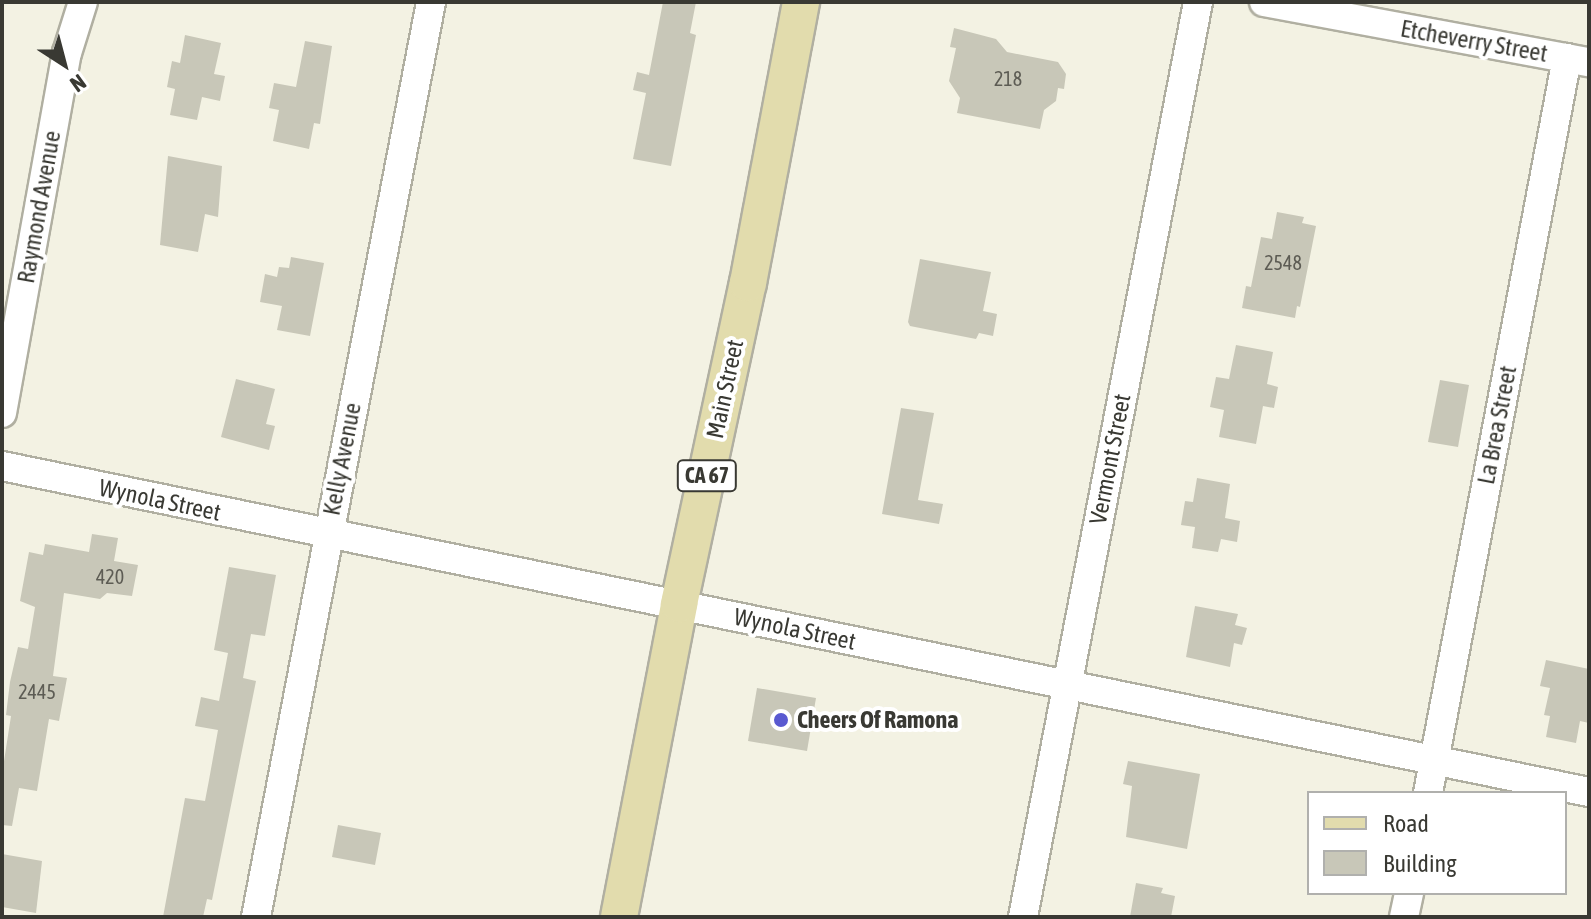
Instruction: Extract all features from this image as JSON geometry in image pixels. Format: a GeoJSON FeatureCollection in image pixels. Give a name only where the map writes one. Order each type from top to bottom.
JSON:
{"type":"FeatureCollection","features":[{"type":"Feature","properties":{"kind":"main road","name":"Main Street"},"geometry":{"type":"LineString","coordinates":[[619,917],[679,604],[748,283],[801,2]]}},
{"type":"Feature","properties":{"kind":"street","name":"Raymond Avenue"},"geometry":{"type":"LineString","coordinates":[[2,413],[67,53],[83,2]]}},
{"type":"Feature","properties":{"kind":"street","name":"Kelly Avenue"},"geometry":{"type":"LineString","coordinates":[[256,917],[431,2]]}},
{"type":"Feature","properties":{"kind":"street","name":"Vermont Street"},"geometry":{"type":"LineString","coordinates":[[1023,917],[1198,2]]}},
{"type":"Feature","properties":{"kind":"street","name":"Etcheverry Street"},"geometry":{"type":"LineString","coordinates":[[1264,2],[1578,60]]}},
{"type":"Feature","properties":{"kind":"street","name":"La Brea Street"},"geometry":{"type":"LineString","coordinates":[[1428,791],[1578,60]]}},
{"type":"Feature","properties":{"kind":"street","name":"Wynola Street"},"geometry":{"type":"LineString","coordinates":[[2,466],[1589,792]]}},
{"type":"Feature","properties":{"kind":"street"},"geometry":{"type":"LineString","coordinates":[[1404,917],[1409,895]]}},
{"type":"Feature","properties":{"kind":"building"},"geometry":{"type":"Polygon","coordinates":[[[663,2],[696,2],[690,33],[696,35],[671,166],[633,159],[646,93],[633,90],[637,72],[649,75],[663,2]]]}},
{"type":"Feature","properties":{"kind":"building"},"geometry":{"type":"Polygon","coordinates":[[[954,28],[996,39],[1007,52],[1058,62],[1066,74],[1064,89],[1058,88],[1056,101],[1044,110],[1040,129],[957,113],[960,98],[949,81],[956,48],[950,47],[954,28]]]}},
{"type":"Feature","properties":{"kind":"building"},"geometry":{"type":"Polygon","coordinates":[[[185,35],[221,43],[214,74],[225,76],[220,101],[202,97],[197,120],[170,115],[175,89],[167,87],[172,61],[180,63],[185,35]]]}},
{"type":"Feature","properties":{"kind":"building"},"geometry":{"type":"Polygon","coordinates":[[[305,41],[332,46],[320,124],[314,123],[309,149],[273,141],[279,110],[269,108],[274,83],[296,87],[305,41]]]}},
{"type":"Feature","properties":{"kind":"building"},"geometry":{"type":"Polygon","coordinates":[[[168,156],[222,166],[218,217],[205,214],[198,252],[160,245],[168,156]]]}},
{"type":"Feature","properties":{"kind":"building"},"geometry":{"type":"Polygon","coordinates":[[[1277,212],[1304,217],[1302,223],[1316,226],[1300,307],[1297,306],[1295,318],[1242,308],[1246,286],[1251,287],[1261,237],[1272,239],[1277,212]]]}},
{"type":"Feature","properties":{"kind":"building"},"geometry":{"type":"Polygon","coordinates":[[[291,257],[324,263],[310,336],[277,330],[282,306],[260,302],[265,274],[277,277],[279,267],[289,268],[291,257]]]}},
{"type":"Feature","properties":{"kind":"building"},"geometry":{"type":"Polygon","coordinates":[[[920,259],[991,272],[983,311],[997,314],[993,336],[979,333],[976,339],[910,326],[908,322],[920,259]]]}},
{"type":"Feature","properties":{"kind":"building"},"geometry":{"type":"Polygon","coordinates":[[[1236,345],[1273,352],[1267,384],[1278,387],[1274,408],[1263,406],[1256,444],[1219,437],[1224,410],[1210,407],[1216,377],[1229,379],[1236,345]]]}},
{"type":"Feature","properties":{"kind":"building"},"geometry":{"type":"Polygon","coordinates":[[[236,379],[275,389],[266,424],[275,426],[269,450],[221,437],[236,379]]]}},
{"type":"Feature","properties":{"kind":"building"},"geometry":{"type":"Polygon","coordinates":[[[1440,380],[1469,385],[1458,447],[1428,442],[1440,380]]]}},
{"type":"Feature","properties":{"kind":"building"},"geometry":{"type":"Polygon","coordinates":[[[901,408],[934,413],[918,500],[943,504],[939,524],[882,514],[901,408]]]}},
{"type":"Feature","properties":{"kind":"building"},"geometry":{"type":"Polygon","coordinates":[[[1197,478],[1230,484],[1225,518],[1240,521],[1237,542],[1221,539],[1218,552],[1192,548],[1195,527],[1181,525],[1185,501],[1193,502],[1197,478]]]}},
{"type":"Feature","properties":{"kind":"building"},"geometry":{"type":"Polygon","coordinates":[[[92,534],[118,538],[114,561],[138,565],[132,596],[107,593],[100,599],[64,593],[53,676],[67,678],[59,721],[49,719],[37,791],[19,788],[12,826],[2,825],[2,774],[11,716],[6,715],[10,682],[18,647],[28,649],[35,607],[20,601],[29,552],[43,555],[45,544],[89,552],[92,534]]]}},
{"type":"Feature","properties":{"kind":"building"},"geometry":{"type":"Polygon","coordinates":[[[229,567],[276,575],[265,636],[251,634],[243,678],[256,681],[212,900],[207,899],[203,917],[163,917],[185,798],[205,801],[209,780],[218,730],[195,726],[201,697],[219,701],[228,653],[214,650],[229,567]]]}},
{"type":"Feature","properties":{"kind":"building"},"geometry":{"type":"Polygon","coordinates":[[[1195,606],[1238,614],[1235,625],[1247,628],[1242,645],[1234,643],[1230,667],[1186,657],[1195,606]]]}},
{"type":"Feature","properties":{"kind":"building"},"geometry":{"type":"Polygon","coordinates":[[[1546,660],[1589,669],[1589,723],[1580,721],[1576,743],[1546,737],[1550,716],[1544,715],[1550,688],[1540,686],[1546,660]]]}},
{"type":"Feature","properties":{"kind":"building"},"geometry":{"type":"Polygon","coordinates":[[[757,688],[816,698],[807,751],[748,741],[757,688]]]}},
{"type":"Feature","properties":{"kind":"building"},"geometry":{"type":"Polygon","coordinates":[[[1128,761],[1200,774],[1187,849],[1126,837],[1132,786],[1123,784],[1128,761]]]}},
{"type":"Feature","properties":{"kind":"building"},"geometry":{"type":"Polygon","coordinates":[[[338,825],[381,833],[375,865],[332,857],[338,825]]]}},
{"type":"Feature","properties":{"kind":"building"},"geometry":{"type":"Polygon","coordinates":[[[2,854],[42,861],[36,913],[2,907],[2,854]]]}},
{"type":"Feature","properties":{"kind":"building"},"geometry":{"type":"Polygon","coordinates":[[[1136,883],[1163,888],[1161,893],[1175,896],[1171,917],[1130,917],[1136,883]]]}},
{"type":"Feature","properties":{"kind":"place","name":"Cheers Of Ramona"},"geometry":{"type":"Point","coordinates":[781,720]}}]}
